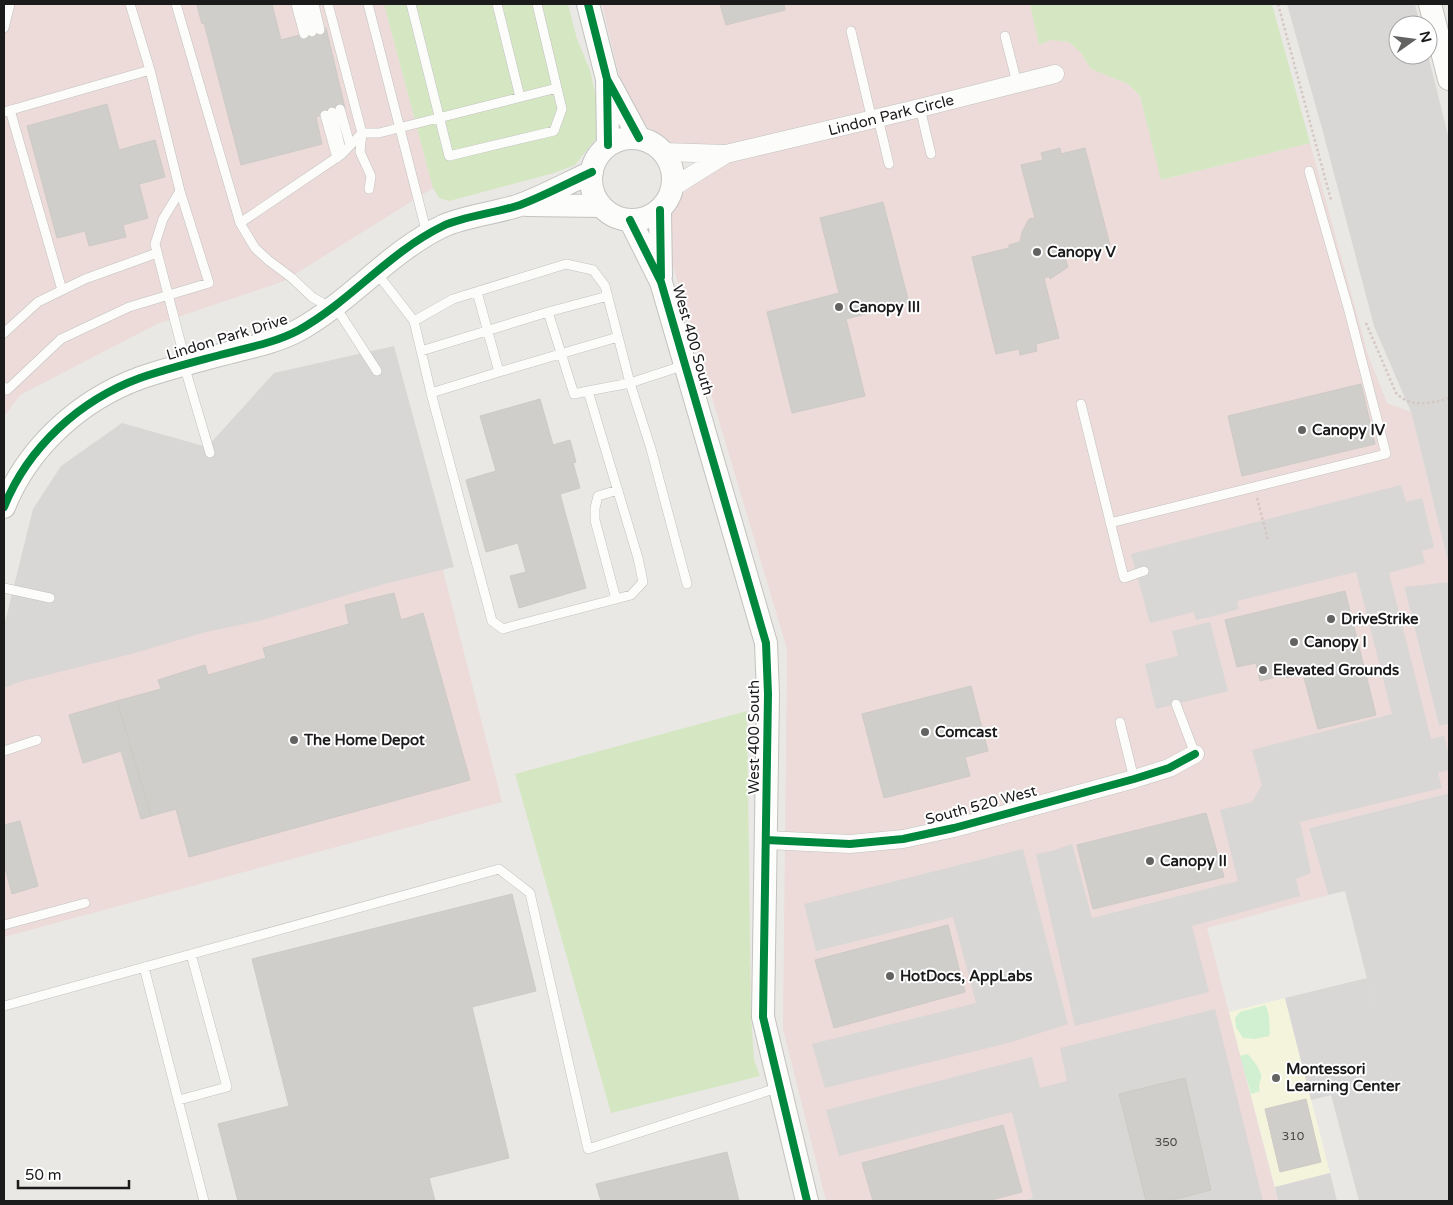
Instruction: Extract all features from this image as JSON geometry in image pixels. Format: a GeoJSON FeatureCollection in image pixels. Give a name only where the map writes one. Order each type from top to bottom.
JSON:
{"type":"FeatureCollection","features":[{"type":"Feature","properties":{"kind":"street"},"geometry":{"type":"LineString","coordinates":[[588,4],[607,79],[608,145]]}},
{"type":"Feature","properties":{"kind":"street"},"geometry":{"type":"LineString","coordinates":[[1430,4],[1449,79]]}},
{"type":"Feature","properties":{"kind":"street","name":"Lindon Park Circle"},"geometry":{"type":"LineString","coordinates":[[726,154],[1055,74]]}},
{"type":"Feature","properties":{"kind":"street"},"geometry":{"type":"LineString","coordinates":[[607,79],[639,138]]}},
{"type":"Feature","properties":{"kind":"street"},"geometry":{"type":"LineString","coordinates":[[624,138],[639,138],[653,143],[664,152],[673,173],[673,187],[669,199],[660,210],[644,219],[630,220],[612,215],[601,206],[592,186],[592,172],[598,156],[608,145],[624,138]]}},
{"type":"Feature","properties":{"kind":"street"},"geometry":{"type":"LineString","coordinates":[[664,152],[726,154]]}},
{"type":"Feature","properties":{"kind":"street"},"geometry":{"type":"LineString","coordinates":[[673,187],[726,154]]}},
{"type":"Feature","properties":{"kind":"street","name":"Lindon Park Drive"},"geometry":{"type":"LineString","coordinates":[[4,507],[20,475],[34,454],[67,420],[89,404],[140,378],[275,340],[299,330],[332,307],[409,246],[445,225],[520,205],[592,172]]}},
{"type":"Feature","properties":{"kind":"street","name":"Lindon Park Drive"},"geometry":{"type":"LineString","coordinates":[[520,205],[601,206]]}},
{"type":"Feature","properties":{"kind":"street","name":"West 400 South"},"geometry":{"type":"LineString","coordinates":[[660,210],[661,282]]}},
{"type":"Feature","properties":{"kind":"street","name":"West 400 South"},"geometry":{"type":"LineString","coordinates":[[630,220],[661,282],[766,643],[768,674],[763,1017],[807,1201]]}},
{"type":"Feature","properties":{"kind":"street","name":"South 520 West"},"geometry":{"type":"LineString","coordinates":[[766,840],[850,844],[903,839],[954,828],[1134,779],[1169,768],[1195,754]]}},
{"type":"Feature","properties":{"kind":"lane"},"geometry":{"type":"LineString","coordinates":[[4,28],[10,4]]}},
{"type":"Feature","properties":{"kind":"lane"},"geometry":{"type":"LineString","coordinates":[[4,387],[7,390],[61,339],[129,307],[209,283],[180,191],[150,70],[130,4]]}},
{"type":"Feature","properties":{"kind":"lane"},"geometry":{"type":"LineString","coordinates":[[176,4],[240,222],[255,248],[312,297],[332,307],[378,371]]}},
{"type":"Feature","properties":{"kind":"lane"},"geometry":{"type":"LineString","coordinates":[[296,4],[312,32]]}},
{"type":"Feature","properties":{"kind":"lane"},"geometry":{"type":"LineString","coordinates":[[305,4],[312,32]]}},
{"type":"Feature","properties":{"kind":"lane"},"geometry":{"type":"LineString","coordinates":[[312,32],[314,4]]}},
{"type":"Feature","properties":{"kind":"lane"},"geometry":{"type":"LineString","coordinates":[[328,4],[362,133],[360,152],[371,176],[369,189]]}},
{"type":"Feature","properties":{"kind":"lane"},"geometry":{"type":"LineString","coordinates":[[368,4],[427,235]]}},
{"type":"Feature","properties":{"kind":"lane"},"geometry":{"type":"LineString","coordinates":[[411,4],[450,156],[554,132],[562,109],[537,4]]}},
{"type":"Feature","properties":{"kind":"lane"},"geometry":{"type":"LineString","coordinates":[[497,4],[520,97]]}},
{"type":"Feature","properties":{"kind":"lane"},"geometry":{"type":"LineString","coordinates":[[851,31],[889,164]]}},
{"type":"Feature","properties":{"kind":"lane"},"geometry":{"type":"LineString","coordinates":[[1005,36],[1017,83]]}},
{"type":"Feature","properties":{"kind":"lane"},"geometry":{"type":"LineString","coordinates":[[62,290],[7,111],[150,70]]}},
{"type":"Feature","properties":{"kind":"lane"},"geometry":{"type":"LineString","coordinates":[[240,222],[340,156],[362,133],[379,133],[557,88]]}},
{"type":"Feature","properties":{"kind":"lane"},"geometry":{"type":"LineString","coordinates":[[920,108],[930,154]]}},
{"type":"Feature","properties":{"kind":"lane"},"geometry":{"type":"LineString","coordinates":[[340,156],[332,112],[350,145]]}},
{"type":"Feature","properties":{"kind":"lane"},"geometry":{"type":"LineString","coordinates":[[1110,523],[1386,454],[1349,312],[1309,171]]}},
{"type":"Feature","properties":{"kind":"lane"},"geometry":{"type":"LineString","coordinates":[[180,191],[163,219],[155,244],[185,365],[210,453]]}},
{"type":"Feature","properties":{"kind":"lane"},"geometry":{"type":"LineString","coordinates":[[4,333],[38,302],[85,279],[157,253]]}},
{"type":"Feature","properties":{"kind":"lane"},"geometry":{"type":"LineString","coordinates":[[414,321],[453,299],[566,264],[593,270],[605,286],[608,296],[630,383],[651,450],[687,584]]}},
{"type":"Feature","properties":{"kind":"lane"},"geometry":{"type":"LineString","coordinates":[[376,272],[414,321],[492,621],[503,629],[631,595],[644,582],[588,391]]}},
{"type":"Feature","properties":{"kind":"lane"},"geometry":{"type":"LineString","coordinates":[[477,292],[498,372]]}},
{"type":"Feature","properties":{"kind":"lane"},"geometry":{"type":"LineString","coordinates":[[421,351],[548,312],[608,296]]}},
{"type":"Feature","properties":{"kind":"lane"},"geometry":{"type":"LineString","coordinates":[[548,312],[574,394],[630,383],[686,365]]}},
{"type":"Feature","properties":{"kind":"lane"},"geometry":{"type":"LineString","coordinates":[[431,392],[618,337]]}},
{"type":"Feature","properties":{"kind":"lane"},"geometry":{"type":"LineString","coordinates":[[1080,404],[1124,578],[1144,571]]}},
{"type":"Feature","properties":{"kind":"lane"},"geometry":{"type":"LineString","coordinates":[[616,599],[595,520],[595,508],[598,496],[618,490]]}},
{"type":"Feature","properties":{"kind":"lane"},"geometry":{"type":"LineString","coordinates":[[4,588],[50,598]]}},
{"type":"Feature","properties":{"kind":"lane"},"geometry":{"type":"LineString","coordinates":[[1176,704],[1195,754]]}},
{"type":"Feature","properties":{"kind":"lane"},"geometry":{"type":"LineString","coordinates":[[1120,722],[1134,779]]}},
{"type":"Feature","properties":{"kind":"lane"},"geometry":{"type":"LineString","coordinates":[[4,751],[38,740]]}},
{"type":"Feature","properties":{"kind":"lane"},"geometry":{"type":"LineString","coordinates":[[4,1006],[499,869],[530,893],[588,1149],[780,1087]]}},
{"type":"Feature","properties":{"kind":"lane"},"geometry":{"type":"LineString","coordinates":[[4,925],[85,903]]}},
{"type":"Feature","properties":{"kind":"lane"},"geometry":{"type":"LineString","coordinates":[[179,1100],[227,1087],[190,954]]}},
{"type":"Feature","properties":{"kind":"lane"},"geometry":{"type":"LineString","coordinates":[[144,967],[204,1201]]}},
{"type":"Feature","properties":{"kind":"path"},"geometry":{"type":"LineString","coordinates":[[1278,4],[1332,204]]}},
{"type":"Feature","properties":{"kind":"path"},"geometry":{"type":"LineString","coordinates":[[1363,318],[1396,393],[1404,401],[1425,404],[1449,398]]}},
{"type":"Feature","properties":{"kind":"path"},"geometry":{"type":"LineString","coordinates":[[1254,487],[1268,540]]}},
{"type":"Feature","properties":{"kind":"shaded area"},"geometry":{"type":"Polygon","coordinates":[[[4,4],[384,4],[433,188],[284,281],[157,324],[20,395],[4,417],[4,4]]]}},
{"type":"Feature","properties":{"kind":"shaded area"},"geometry":{"type":"Polygon","coordinates":[[[602,4],[1030,4],[1039,45],[1051,40],[1069,42],[1081,53],[1091,69],[1128,84],[1140,97],[1162,180],[1310,143],[1368,355],[1387,403],[1411,412],[1449,566],[1449,582],[1404,587],[1439,726],[1449,724],[1449,793],[1309,828],[1328,895],[1207,928],[1278,1201],[826,1201],[783,1029],[787,649],[666,243],[672,203],[704,176],[697,146],[661,142],[625,100],[602,4]]]}},
{"type":"Feature","properties":{"kind":"shaded area"},"geometry":{"type":"Polygon","coordinates":[[[1287,4],[1415,4],[1418,15],[1388,15],[1388,65],[1430,65],[1449,139],[1449,566],[1411,412],[1374,326],[1287,4]]]}},
{"type":"Feature","properties":{"kind":"shaded area"},"geometry":{"type":"Polygon","coordinates":[[[394,346],[454,567],[384,584],[259,621],[206,632],[131,654],[19,682],[4,688],[4,626],[33,509],[61,466],[122,423],[207,447],[274,373],[394,346]]]}},
{"type":"Feature","properties":{"kind":"shaded area"},"geometry":{"type":"Polygon","coordinates":[[[388,354],[502,802],[4,937],[4,626],[47,503],[201,450],[388,354]]]}},
{"type":"Feature","properties":{"kind":"shaded area"},"geometry":{"type":"Polygon","coordinates":[[[1401,485],[1406,502],[1422,498],[1434,547],[1422,551],[1425,563],[1389,573],[1431,739],[1444,736],[1449,756],[1449,770],[1438,773],[1442,788],[1300,822],[1311,873],[1296,879],[1300,896],[1192,926],[1209,992],[1075,1026],[1036,854],[1072,844],[1092,918],[1238,881],[1220,810],[1252,802],[1262,785],[1252,750],[1392,714],[1356,572],[1237,601],[1239,609],[1218,615],[1196,620],[1194,612],[1150,623],[1131,554],[1401,485]]]}},
{"type":"Feature","properties":{"kind":"shaded area"},"geometry":{"type":"Polygon","coordinates":[[[1449,582],[1449,724],[1439,726],[1404,586],[1449,582]]]}},
{"type":"Feature","properties":{"kind":"shaded area"},"geometry":{"type":"Polygon","coordinates":[[[1210,622],[1228,691],[1156,709],[1145,664],[1178,656],[1172,631],[1210,622]]]}},
{"type":"Feature","properties":{"kind":"shaded area"},"geometry":{"type":"Polygon","coordinates":[[[1449,793],[1449,1201],[1359,1201],[1331,1095],[1392,1079],[1345,891],[1328,895],[1309,828],[1449,793]]]}},
{"type":"Feature","properties":{"kind":"shaded area"},"geometry":{"type":"Polygon","coordinates":[[[1023,849],[1068,1024],[1008,1043],[825,1088],[812,1044],[976,1003],[953,917],[816,951],[804,904],[1023,849]]]}},
{"type":"Feature","properties":{"kind":"shaded area"},"geometry":{"type":"Polygon","coordinates":[[[1367,978],[1393,1080],[1311,1100],[1285,998],[1367,978]]]}},
{"type":"Feature","properties":{"kind":"shaded area","name":"Montessori Learning Center"},"geometry":{"type":"Polygon","coordinates":[[[1285,998],[1330,1173],[1275,1187],[1229,1012],[1285,998]]]}},
{"type":"Feature","properties":{"kind":"shaded area"},"geometry":{"type":"Polygon","coordinates":[[[1265,1005],[1269,1014],[1269,1036],[1255,1039],[1243,1038],[1236,1027],[1235,1018],[1240,1012],[1265,1005]]]}},
{"type":"Feature","properties":{"kind":"shaded area"},"geometry":{"type":"Polygon","coordinates":[[[1215,1009],[1263,1201],[1023,1201],[1033,1198],[1012,1112],[839,1156],[826,1110],[1032,1057],[1040,1088],[1067,1081],[1060,1048],[1215,1009]]]}},
{"type":"Feature","properties":{"kind":"shaded area"},"geometry":{"type":"Polygon","coordinates":[[[1248,1054],[1261,1075],[1260,1091],[1251,1094],[1240,1056],[1248,1054]]]}},
{"type":"Feature","properties":{"kind":"shaded area"},"geometry":{"type":"Polygon","coordinates":[[[1330,1173],[1337,1201],[1278,1201],[1275,1187],[1330,1173]]]}},
{"type":"Feature","properties":{"kind":"green space"},"geometry":{"type":"Polygon","coordinates":[[[384,4],[568,4],[577,39],[590,70],[598,106],[598,136],[575,165],[554,173],[449,201],[439,198],[433,188],[384,4]]]}},
{"type":"Feature","properties":{"kind":"green space"},"geometry":{"type":"Polygon","coordinates":[[[1030,4],[1272,4],[1310,143],[1161,180],[1140,96],[1128,84],[1091,69],[1081,53],[1069,42],[1051,40],[1039,45],[1030,4]]]}},
{"type":"Feature","properties":{"kind":"green space"},"geometry":{"type":"Polygon","coordinates":[[[747,711],[751,1016],[754,1060],[760,1076],[611,1113],[515,774],[747,711]]]}},
{"type":"Feature","properties":{"kind":"building"},"geometry":{"type":"Polygon","coordinates":[[[272,4],[281,40],[326,28],[345,108],[316,117],[322,144],[241,165],[204,23],[202,24],[197,5],[272,4]]]}},
{"type":"Feature","properties":{"kind":"building"},"geometry":{"type":"Polygon","coordinates":[[[720,4],[784,4],[785,10],[726,25],[720,4]]]}},
{"type":"Feature","properties":{"kind":"building"},"geometry":{"type":"Polygon","coordinates":[[[107,104],[119,150],[155,140],[165,177],[139,184],[148,218],[123,225],[126,237],[89,246],[85,231],[57,238],[27,126],[107,104]]]}},
{"type":"Feature","properties":{"kind":"building","name":"Canopy V"},"geometry":{"type":"Polygon","coordinates":[[[1060,148],[1061,154],[1085,148],[1110,245],[1065,257],[1068,267],[1050,279],[1049,276],[1044,278],[1059,338],[1036,344],[1037,351],[1020,355],[1019,349],[996,354],[972,257],[1009,248],[1009,245],[1020,242],[1022,232],[1029,219],[1035,218],[1021,165],[1043,160],[1041,153],[1060,148]]]}},
{"type":"Feature","properties":{"kind":"building","name":"Canopy III"},"geometry":{"type":"Polygon","coordinates":[[[883,202],[909,303],[846,319],[865,396],[792,413],[767,312],[839,293],[820,218],[883,202]]]}},
{"type":"Feature","properties":{"kind":"building","name":"Canopy IV"},"geometry":{"type":"Polygon","coordinates":[[[1361,384],[1375,444],[1242,476],[1228,416],[1361,384]]]}},
{"type":"Feature","properties":{"kind":"building"},"geometry":{"type":"Polygon","coordinates":[[[540,399],[553,445],[570,440],[576,462],[573,463],[580,488],[560,494],[586,588],[519,608],[510,576],[526,572],[518,543],[486,552],[466,480],[496,471],[480,416],[540,399]]]}},
{"type":"Feature","properties":{"kind":"building","name":"Canopy I"},"geometry":{"type":"Polygon","coordinates":[[[1345,591],[1376,715],[1318,729],[1303,674],[1260,681],[1256,663],[1237,667],[1225,620],[1345,591]]]}},
{"type":"Feature","properties":{"kind":"building","name":"The Home Depot"},"geometry":{"type":"Polygon","coordinates":[[[394,593],[401,620],[423,613],[470,780],[189,857],[176,809],[151,816],[117,701],[161,689],[158,680],[205,665],[208,675],[266,658],[263,648],[349,624],[345,605],[394,593]]]}},
{"type":"Feature","properties":{"kind":"building","name":"Comcast"},"geometry":{"type":"Polygon","coordinates":[[[971,686],[988,751],[965,757],[970,776],[884,798],[862,714],[971,686]]]}},
{"type":"Feature","properties":{"kind":"building"},"geometry":{"type":"Polygon","coordinates":[[[117,701],[151,816],[141,819],[121,751],[83,763],[69,715],[117,701]]]}},
{"type":"Feature","properties":{"kind":"building","name":"Canopy II"},"geometry":{"type":"Polygon","coordinates":[[[1206,813],[1224,877],[1093,909],[1077,845],[1206,813]]]}},
{"type":"Feature","properties":{"kind":"building"},"geometry":{"type":"Polygon","coordinates":[[[20,821],[38,886],[12,894],[4,864],[4,825],[20,821]]]}},
{"type":"Feature","properties":{"kind":"building"},"geometry":{"type":"Polygon","coordinates":[[[512,894],[536,991],[472,1007],[509,1158],[429,1178],[435,1201],[238,1201],[218,1124],[289,1106],[252,959],[512,894]]]}},
{"type":"Feature","properties":{"kind":"building","name":"HotDocs, AppLabs"},"geometry":{"type":"Polygon","coordinates":[[[948,925],[965,992],[834,1028],[815,960],[948,925]]]}},
{"type":"Feature","properties":{"kind":"building"},"geometry":{"type":"Polygon","coordinates":[[[1185,1078],[1211,1190],[1168,1201],[1146,1201],[1119,1094],[1185,1078]]]}},
{"type":"Feature","properties":{"kind":"building"},"geometry":{"type":"Polygon","coordinates":[[[1306,1099],[1321,1162],[1280,1172],[1265,1109],[1306,1099]]]}},
{"type":"Feature","properties":{"kind":"building"},"geometry":{"type":"Polygon","coordinates":[[[1003,1125],[1022,1192],[987,1201],[873,1201],[862,1163],[1003,1125]]]}},
{"type":"Feature","properties":{"kind":"building"},"geometry":{"type":"Polygon","coordinates":[[[727,1152],[739,1201],[601,1201],[596,1184],[727,1152]]]}},
{"type":"Feature","properties":{"kind":"cycle path"},"geometry":{"type":"LineString","coordinates":[[588,4],[607,79],[608,145]]}},
{"type":"Feature","properties":{"kind":"cycle path"},"geometry":{"type":"LineString","coordinates":[[608,81],[639,138]]}},
{"type":"Feature","properties":{"kind":"cycle path"},"geometry":{"type":"LineString","coordinates":[[4,507],[14,485],[27,465],[58,428],[97,399],[118,387],[140,378],[290,335],[336,305],[405,249],[443,226],[520,205],[592,172]]}},
{"type":"Feature","properties":{"kind":"cycle path"},"geometry":{"type":"LineString","coordinates":[[660,210],[661,277]]}},
{"type":"Feature","properties":{"kind":"cycle path"},"geometry":{"type":"LineString","coordinates":[[630,220],[661,282],[766,643],[768,694],[763,1017],[807,1201]]}},
{"type":"Feature","properties":{"kind":"cycle path"},"geometry":{"type":"LineString","coordinates":[[766,840],[850,844],[903,839],[954,828],[1134,779],[1169,768],[1195,754]]}},
{"type":"Feature","properties":{"kind":"place","name":"Canopy V"},"geometry":{"type":"Point","coordinates":[1037,252]}},
{"type":"Feature","properties":{"kind":"place","name":"Canopy III"},"geometry":{"type":"Point","coordinates":[839,307]}},
{"type":"Feature","properties":{"kind":"place","name":"Canopy IV"},"geometry":{"type":"Point","coordinates":[1302,430]}},
{"type":"Feature","properties":{"kind":"place","name":"DriveStrike"},"geometry":{"type":"Point","coordinates":[1331,619]}},
{"type":"Feature","properties":{"kind":"place","name":"Canopy I"},"geometry":{"type":"Point","coordinates":[1294,642]}},
{"type":"Feature","properties":{"kind":"place","name":"Elevated Grounds"},"geometry":{"type":"Point","coordinates":[1263,670]}},
{"type":"Feature","properties":{"kind":"place","name":"Comcast"},"geometry":{"type":"Point","coordinates":[925,732]}},
{"type":"Feature","properties":{"kind":"place","name":"The Home Depot"},"geometry":{"type":"Point","coordinates":[294,740]}},
{"type":"Feature","properties":{"kind":"place","name":"Canopy II"},"geometry":{"type":"Point","coordinates":[1150,861]}},
{"type":"Feature","properties":{"kind":"place","name":"HotDocs, AppLabs"},"geometry":{"type":"Point","coordinates":[890,976]}},
{"type":"Feature","properties":{"kind":"place","name":"Montessori Learning Center"},"geometry":{"type":"Point","coordinates":[1276,1078]}}]}
